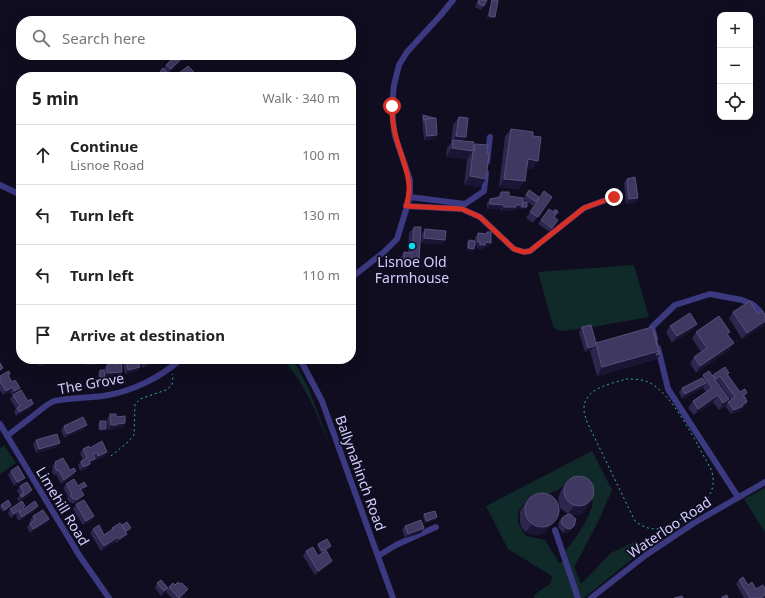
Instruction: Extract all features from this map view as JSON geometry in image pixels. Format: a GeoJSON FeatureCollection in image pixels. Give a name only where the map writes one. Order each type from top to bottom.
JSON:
{"type":"FeatureCollection","features":[{"type":"Feature","properties":{"kind":"street"},"geometry":{"type":"LineString","coordinates":[[356,274],[384,252],[397,239],[410,197],[410,180],[395,136],[393,121],[392,101],[399,65],[407,52],[453,0]]}},
{"type":"Feature","properties":{"kind":"street"},"geometry":{"type":"LineString","coordinates":[[410,197],[465,204],[484,191],[490,137]]}},
{"type":"Feature","properties":{"kind":"street"},"geometry":{"type":"LineString","coordinates":[[0,185],[16,193]]}},
{"type":"Feature","properties":{"kind":"street"},"geometry":{"type":"LineString","coordinates":[[406,206],[462,209],[480,217],[514,249],[524,252],[530,251],[584,208],[614,197]]}},
{"type":"Feature","properties":{"kind":"street"},"geometry":{"type":"LineString","coordinates":[[738,496],[668,388],[652,327],[675,305],[710,294],[742,300],[752,304],[765,318]]}},
{"type":"Feature","properties":{"kind":"street","name":"The Grove"},"geometry":{"type":"LineString","coordinates":[[7,436],[47,405],[55,401],[105,396],[128,390],[160,375],[175,364]]}},
{"type":"Feature","properties":{"kind":"street","name":"Ballynahinch Road"},"geometry":{"type":"LineString","coordinates":[[303,364],[322,401],[393,598]]}},
{"type":"Feature","properties":{"kind":"street","name":"Limehill Road"},"geometry":{"type":"LineString","coordinates":[[0,424],[78,555],[109,598]]}},
{"type":"Feature","properties":{"kind":"street","name":"Waterloo Road"},"geometry":{"type":"LineString","coordinates":[[591,598],[652,551],[694,522],[765,482]]}},
{"type":"Feature","properties":{"kind":"street"},"geometry":{"type":"LineString","coordinates":[[378,556],[396,545],[436,527]]}},
{"type":"Feature","properties":{"kind":"street"},"geometry":{"type":"LineString","coordinates":[[555,530],[578,598]]}},
{"type":"Feature","properties":{"kind":"path"},"geometry":{"type":"LineString","coordinates":[[111,456],[134,435],[135,404],[140,398],[166,390],[172,385],[173,377],[170,368]]}},
{"type":"Feature","properties":{"kind":"path"},"geometry":{"type":"LineString","coordinates":[[626,379],[648,382],[668,398],[678,411],[711,469],[714,478],[710,493],[702,505],[668,527],[654,529],[643,527],[635,521],[587,422],[584,409],[586,401],[592,392],[600,387],[626,379]]}},
{"type":"Feature","properties":{"kind":"green space"},"geometry":{"type":"Polygon","coordinates":[[[634,265],[649,317],[587,328],[560,331],[554,328],[538,272],[634,265]]]}},
{"type":"Feature","properties":{"kind":"green space"},"geometry":{"type":"Polygon","coordinates":[[[286,364],[296,364],[309,389],[330,446],[304,389],[286,364]]]}},
{"type":"Feature","properties":{"kind":"green space"},"geometry":{"type":"Polygon","coordinates":[[[4,445],[16,463],[0,474],[0,448],[4,445]]]}},
{"type":"Feature","properties":{"kind":"green space"},"geometry":{"type":"Polygon","coordinates":[[[592,451],[612,490],[597,524],[574,567],[581,584],[611,553],[636,541],[641,552],[584,598],[535,598],[534,595],[551,583],[552,576],[508,549],[486,506],[592,451]],[[568,483],[558,490],[526,502],[519,510],[518,523],[526,536],[545,540],[559,563],[564,561],[566,549],[577,535],[589,515],[592,504],[591,496],[568,483]]]}},
{"type":"Feature","properties":{"kind":"green space"},"geometry":{"type":"Polygon","coordinates":[[[765,488],[765,532],[744,499],[765,488]]]}},
{"type":"Feature","properties":{"kind":"building"},"geometry":{"type":"Polygon","coordinates":[[[479,0],[487,0],[484,6],[478,3],[479,0]]]}},
{"type":"Feature","properties":{"kind":"building"},"geometry":{"type":"Polygon","coordinates":[[[492,0],[498,0],[495,17],[489,16],[492,0]]]}},
{"type":"Feature","properties":{"kind":"building"},"geometry":{"type":"Polygon","coordinates":[[[171,60],[180,60],[171,69],[166,65],[171,60]]]}},
{"type":"Feature","properties":{"kind":"building"},"geometry":{"type":"Polygon","coordinates":[[[188,66],[194,72],[180,72],[188,66]]]}},
{"type":"Feature","properties":{"kind":"building"},"geometry":{"type":"Polygon","coordinates":[[[163,68],[167,72],[160,72],[163,68]]]}},
{"type":"Feature","properties":{"kind":"building"},"geometry":{"type":"Polygon","coordinates":[[[423,115],[434,118],[425,119],[424,121],[423,115]]]}},
{"type":"Feature","properties":{"kind":"building"},"geometry":{"type":"Polygon","coordinates":[[[459,117],[468,118],[466,137],[456,136],[459,117]]]}},
{"type":"Feature","properties":{"kind":"building"},"geometry":{"type":"Polygon","coordinates":[[[436,118],[437,135],[427,136],[425,119],[436,118]]]}},
{"type":"Feature","properties":{"kind":"building"},"geometry":{"type":"Polygon","coordinates":[[[511,129],[533,132],[533,136],[541,137],[538,161],[528,159],[525,181],[504,179],[511,129]]]}},
{"type":"Feature","properties":{"kind":"building"},"geometry":{"type":"Polygon","coordinates":[[[453,140],[474,142],[473,151],[452,148],[453,140]]]}},
{"type":"Feature","properties":{"kind":"building"},"geometry":{"type":"Polygon","coordinates":[[[475,144],[488,145],[487,154],[489,154],[486,179],[470,176],[475,144]]]}},
{"type":"Feature","properties":{"kind":"building"},"geometry":{"type":"Polygon","coordinates":[[[635,177],[638,198],[629,199],[627,179],[635,177]]]}},
{"type":"Feature","properties":{"kind":"building"},"geometry":{"type":"Polygon","coordinates":[[[529,190],[539,197],[536,202],[526,195],[529,190]]]}},
{"type":"Feature","properties":{"kind":"building"},"geometry":{"type":"Polygon","coordinates":[[[544,191],[552,197],[538,217],[530,212],[544,191]]]}},
{"type":"Feature","properties":{"kind":"building"},"geometry":{"type":"Polygon","coordinates":[[[501,192],[509,192],[509,196],[523,198],[523,205],[516,205],[516,207],[504,207],[504,205],[490,204],[490,199],[501,197],[501,192]]]}},
{"type":"Feature","properties":{"kind":"building"},"geometry":{"type":"Polygon","coordinates":[[[523,202],[527,202],[527,207],[521,207],[523,202]]]}},
{"type":"Feature","properties":{"kind":"building"},"geometry":{"type":"Polygon","coordinates":[[[549,209],[556,214],[554,217],[558,220],[552,228],[541,220],[549,209]]]}},
{"type":"Feature","properties":{"kind":"building"},"geometry":{"type":"Polygon","coordinates":[[[414,227],[421,227],[419,260],[404,259],[404,252],[412,253],[414,227]]]}},
{"type":"Feature","properties":{"kind":"building"},"geometry":{"type":"Polygon","coordinates":[[[425,229],[446,231],[445,240],[424,238],[425,229]]]}},
{"type":"Feature","properties":{"kind":"building"},"geometry":{"type":"Polygon","coordinates":[[[487,232],[491,232],[491,243],[485,242],[485,245],[480,245],[480,242],[478,242],[478,233],[487,234],[487,232]]]}},
{"type":"Feature","properties":{"kind":"building"},"geometry":{"type":"Polygon","coordinates":[[[469,240],[475,241],[474,249],[468,248],[469,240]]]}},
{"type":"Feature","properties":{"kind":"building"},"geometry":{"type":"Polygon","coordinates":[[[750,301],[758,314],[762,311],[765,315],[765,321],[747,333],[733,312],[750,301]]]}},
{"type":"Feature","properties":{"kind":"building"},"geometry":{"type":"Polygon","coordinates":[[[690,313],[697,324],[677,336],[670,326],[690,313]]]}},
{"type":"Feature","properties":{"kind":"building"},"geometry":{"type":"Polygon","coordinates":[[[719,316],[730,332],[727,334],[734,343],[700,366],[694,357],[707,348],[696,332],[719,316]]]}},
{"type":"Feature","properties":{"kind":"building"},"geometry":{"type":"Polygon","coordinates":[[[591,325],[596,343],[594,346],[588,348],[582,327],[591,325]]]}},
{"type":"Feature","properties":{"kind":"building"},"geometry":{"type":"Polygon","coordinates":[[[652,327],[659,351],[602,367],[596,343],[652,327]]]}},
{"type":"Feature","properties":{"kind":"building"},"geometry":{"type":"Polygon","coordinates":[[[655,333],[658,346],[657,346],[655,333]]]}},
{"type":"Feature","properties":{"kind":"building"},"geometry":{"type":"Polygon","coordinates":[[[0,363],[3,368],[0,370],[0,363]]]}},
{"type":"Feature","properties":{"kind":"building"},"geometry":{"type":"Polygon","coordinates":[[[121,364],[122,372],[107,373],[107,365],[121,364]]]}},
{"type":"Feature","properties":{"kind":"building"},"geometry":{"type":"Polygon","coordinates":[[[127,364],[139,364],[140,367],[128,370],[127,364]]]}},
{"type":"Feature","properties":{"kind":"building"},"geometry":{"type":"Polygon","coordinates":[[[725,367],[729,373],[727,374],[740,392],[745,389],[747,393],[743,396],[747,402],[742,405],[743,406],[734,410],[728,402],[735,397],[720,376],[716,379],[713,375],[725,367]]]}},
{"type":"Feature","properties":{"kind":"building"},"geometry":{"type":"Polygon","coordinates":[[[100,370],[104,370],[105,377],[100,378],[100,370]]]}},
{"type":"Feature","properties":{"kind":"building"},"geometry":{"type":"Polygon","coordinates":[[[9,371],[10,374],[8,375],[12,382],[15,380],[20,388],[14,391],[13,387],[6,391],[0,381],[0,376],[9,371]]]}},
{"type":"Feature","properties":{"kind":"building"},"geometry":{"type":"Polygon","coordinates":[[[709,371],[729,399],[723,403],[718,395],[698,409],[693,401],[712,388],[703,375],[709,371]]]}},
{"type":"Feature","properties":{"kind":"building"},"geometry":{"type":"Polygon","coordinates":[[[702,378],[706,383],[685,394],[682,388],[702,378]]]}},
{"type":"Feature","properties":{"kind":"building"},"geometry":{"type":"Polygon","coordinates":[[[21,390],[28,401],[31,399],[33,404],[19,412],[17,408],[20,406],[13,395],[21,390]]]}},
{"type":"Feature","properties":{"kind":"building"},"geometry":{"type":"Polygon","coordinates":[[[110,414],[116,414],[116,417],[125,416],[125,423],[111,425],[110,414]]]}},
{"type":"Feature","properties":{"kind":"building"},"geometry":{"type":"Polygon","coordinates":[[[83,417],[87,425],[67,434],[64,426],[83,417]]]}},
{"type":"Feature","properties":{"kind":"building"},"geometry":{"type":"Polygon","coordinates":[[[100,421],[106,421],[106,429],[100,429],[100,421]]]}},
{"type":"Feature","properties":{"kind":"building"},"geometry":{"type":"Polygon","coordinates":[[[57,434],[60,443],[39,449],[36,440],[57,434]]]}},
{"type":"Feature","properties":{"kind":"building"},"geometry":{"type":"Polygon","coordinates":[[[102,441],[107,452],[98,456],[97,452],[93,454],[95,459],[89,461],[90,464],[83,467],[81,461],[87,458],[83,449],[89,446],[90,448],[102,441]]]}},
{"type":"Feature","properties":{"kind":"building"},"geometry":{"type":"Polygon","coordinates":[[[63,458],[70,470],[74,468],[76,471],[64,480],[59,470],[57,471],[55,467],[55,462],[63,458]]]}},
{"type":"Feature","properties":{"kind":"building"},"geometry":{"type":"Polygon","coordinates":[[[18,466],[25,478],[17,482],[11,471],[18,466]]]}},
{"type":"Feature","properties":{"kind":"building"},"geometry":{"type":"Polygon","coordinates":[[[579,476],[590,480],[594,491],[590,502],[579,506],[568,502],[564,491],[568,480],[579,476]]]}},
{"type":"Feature","properties":{"kind":"building"},"geometry":{"type":"Polygon","coordinates":[[[74,479],[78,486],[84,482],[87,486],[80,489],[84,495],[76,500],[70,495],[72,494],[66,484],[74,479]]]}},
{"type":"Feature","properties":{"kind":"building"},"geometry":{"type":"Polygon","coordinates":[[[27,482],[32,490],[22,497],[20,495],[24,493],[20,486],[27,482]]]}},
{"type":"Feature","properties":{"kind":"building"},"geometry":{"type":"Polygon","coordinates":[[[542,493],[554,498],[559,510],[554,522],[542,527],[530,522],[525,510],[530,498],[542,493]]]}},
{"type":"Feature","properties":{"kind":"building"},"geometry":{"type":"Polygon","coordinates":[[[8,500],[11,505],[5,510],[1,505],[8,500]]]}},
{"type":"Feature","properties":{"kind":"building"},"geometry":{"type":"Polygon","coordinates":[[[84,500],[94,516],[86,521],[76,504],[84,500]]]}},
{"type":"Feature","properties":{"kind":"building"},"geometry":{"type":"Polygon","coordinates":[[[22,501],[25,506],[23,507],[24,509],[35,501],[38,506],[22,517],[19,512],[21,511],[19,510],[14,514],[10,509],[22,501]]]}},
{"type":"Feature","properties":{"kind":"building"},"geometry":{"type":"Polygon","coordinates":[[[43,510],[49,519],[33,529],[30,523],[35,520],[33,516],[43,510]]]}},
{"type":"Feature","properties":{"kind":"building"},"geometry":{"type":"Polygon","coordinates":[[[435,511],[437,517],[427,521],[424,514],[435,511]]]}},
{"type":"Feature","properties":{"kind":"building"},"geometry":{"type":"Polygon","coordinates":[[[570,514],[576,519],[574,526],[570,529],[566,528],[561,523],[562,518],[570,514]]]}},
{"type":"Feature","properties":{"kind":"building"},"geometry":{"type":"Polygon","coordinates":[[[421,520],[424,528],[408,534],[405,526],[421,520]]]}},
{"type":"Feature","properties":{"kind":"building"},"geometry":{"type":"Polygon","coordinates":[[[127,522],[131,528],[126,531],[122,525],[127,522]]]}},
{"type":"Feature","properties":{"kind":"building"},"geometry":{"type":"Polygon","coordinates":[[[120,523],[127,534],[119,539],[118,537],[104,546],[93,529],[99,525],[104,535],[120,523]]]}},
{"type":"Feature","properties":{"kind":"building"},"geometry":{"type":"Polygon","coordinates":[[[327,539],[331,546],[322,551],[318,544],[327,539]]]}},
{"type":"Feature","properties":{"kind":"building"},"geometry":{"type":"Polygon","coordinates":[[[313,547],[318,556],[326,550],[332,561],[318,571],[306,551],[313,547]]]}},
{"type":"Feature","properties":{"kind":"building"},"geometry":{"type":"Polygon","coordinates":[[[743,577],[748,585],[752,582],[756,589],[763,585],[765,595],[761,598],[750,598],[739,580],[743,577]]]}},
{"type":"Feature","properties":{"kind":"building"},"geometry":{"type":"Polygon","coordinates":[[[161,580],[168,588],[164,591],[157,583],[161,580]]]}},
{"type":"Feature","properties":{"kind":"building"},"geometry":{"type":"Polygon","coordinates":[[[178,582],[180,584],[182,583],[188,589],[179,598],[169,587],[173,583],[175,585],[178,582]]]}},
{"type":"Feature","properties":{"kind":"building"},"geometry":{"type":"Polygon","coordinates":[[[727,595],[728,598],[722,598],[722,597],[727,595]]]}},
{"type":"Feature","properties":{"kind":"place","name":"Lisnoe Old Farmhouse"},"geometry":{"type":"Point","coordinates":[412,246]}},
{"type":"Feature","properties":{"kind":"route"},"geometry":{"type":"LineString","coordinates":[[392,106],[395,136],[410,180],[410,197],[406,206],[462,209],[480,217],[514,249],[519,252],[524,252],[530,251],[584,208],[614,197]]}}]}
